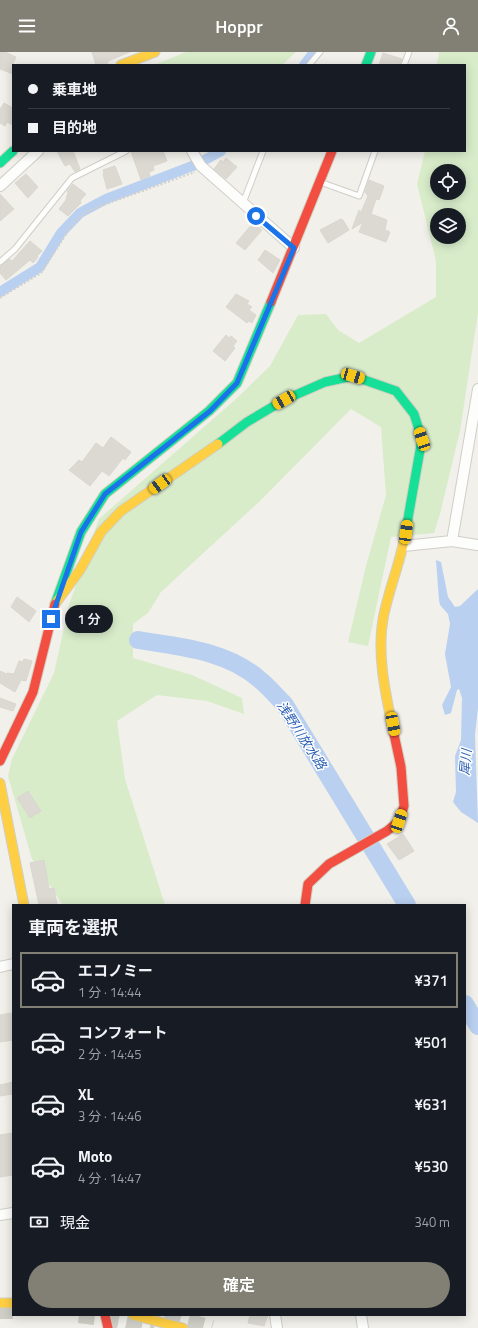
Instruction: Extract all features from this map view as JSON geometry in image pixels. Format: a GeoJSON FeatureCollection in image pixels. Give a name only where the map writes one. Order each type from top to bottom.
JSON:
{"type":"FeatureCollection","features":[{"type":"Feature","properties":{"kind":"street"},"geometry":{"type":"LineString","coordinates":[[123,64],[139,54],[155,52]]}},
{"type":"Feature","properties":{"kind":"street"},"geometry":{"type":"LineString","coordinates":[[366,64],[371,52]]}},
{"type":"Feature","properties":{"kind":"street"},"geometry":{"type":"LineString","coordinates":[[0,163],[12,151]]}},
{"type":"Feature","properties":{"kind":"street"},"geometry":{"type":"LineString","coordinates":[[0,186],[37,152]]}},
{"type":"Feature","properties":{"kind":"street"},"geometry":{"type":"LineString","coordinates":[[193,152],[205,169],[294,248]]}},
{"type":"Feature","properties":{"kind":"street"},"geometry":{"type":"LineString","coordinates":[[0,761],[33,692],[55,604],[81,532],[105,494],[210,411],[237,383],[294,248],[332,152]]}},
{"type":"Feature","properties":{"kind":"street"},"geometry":{"type":"LineString","coordinates":[[55,604],[80,570],[102,532],[121,511],[196,460],[247,422],[284,400],[325,382],[353,376],[396,391],[414,414],[422,439],[410,503],[404,546],[383,619],[381,648],[385,692],[401,767],[404,806],[399,821],[387,831],[349,851],[329,864],[308,884],[305,904]]}},
{"type":"Feature","properties":{"kind":"street"},"geometry":{"type":"LineString","coordinates":[[452,541],[478,389]]}},
{"type":"Feature","properties":{"kind":"street"},"geometry":{"type":"LineString","coordinates":[[404,546],[452,541],[477,545]]}},
{"type":"Feature","properties":{"kind":"street"},"geometry":{"type":"LineString","coordinates":[[0,783],[24,904]]}},
{"type":"Feature","properties":{"kind":"street"},"geometry":{"type":"LineString","coordinates":[[0,967],[12,964]]}},
{"type":"Feature","properties":{"kind":"street"},"geometry":{"type":"LineString","coordinates":[[0,1215],[12,1213]]}},
{"type":"Feature","properties":{"kind":"street"},"geometry":{"type":"LineString","coordinates":[[0,1303],[12,1303]]}},
{"type":"Feature","properties":{"kind":"street"},"geometry":{"type":"LineString","coordinates":[[105,1316],[108,1328]]}},
{"type":"Feature","properties":{"kind":"street"},"geometry":{"type":"LineString","coordinates":[[137,1316],[183,1328]]}},
{"type":"Feature","properties":{"kind":"street"},"geometry":{"type":"LineString","coordinates":[[275,1316],[277,1328]]}},
{"type":"Feature","properties":{"kind":"street"},"geometry":{"type":"LineString","coordinates":[[361,1316],[363,1328]]}},
{"type":"Feature","properties":{"kind":"lane"},"geometry":{"type":"LineString","coordinates":[[310,64],[320,52]]}},
{"type":"Feature","properties":{"kind":"lane"},"geometry":{"type":"LineString","coordinates":[[404,64],[409,52]]}},
{"type":"Feature","properties":{"kind":"lane"},"geometry":{"type":"LineString","coordinates":[[0,262],[15,249],[72,178],[124,152]]}},
{"type":"Feature","properties":{"kind":"lane"},"geometry":{"type":"LineString","coordinates":[[243,203],[263,152]]}},
{"type":"Feature","properties":{"kind":"lane"},"geometry":{"type":"LineString","coordinates":[[320,182],[359,196],[374,152]]}},
{"type":"Feature","properties":{"kind":"path"},"geometry":{"type":"LineString","coordinates":[[0,298],[41,273],[74,222],[87,211],[205,169]]}},
{"type":"Feature","properties":{"kind":"green space"},"geometry":{"type":"Polygon","coordinates":[[[186,52],[296,52],[283,64],[156,64],[186,52]]]}},
{"type":"Feature","properties":{"kind":"green space"},"geometry":{"type":"Polygon","coordinates":[[[439,52],[478,52],[478,313],[460,431],[434,533],[391,537],[368,646],[348,642],[366,566],[386,495],[381,427],[351,409],[260,501],[161,592],[148,613],[133,624],[133,658],[192,675],[242,698],[244,714],[207,701],[157,695],[117,721],[125,779],[165,904],[62,904],[32,859],[8,776],[12,759],[54,673],[69,605],[99,519],[236,399],[270,366],[298,315],[326,314],[338,330],[359,343],[436,297],[436,261],[432,244],[466,244],[466,208],[430,208],[430,237],[417,184],[425,152],[466,152],[466,64],[437,64],[439,52]]]}},
{"type":"Feature","properties":{"kind":"water","name":"犀川"},"geometry":{"type":"Polygon","coordinates":[[[436,560],[441,562],[448,597],[455,607],[460,606],[478,589],[478,708],[475,735],[478,823],[461,812],[453,802],[456,792],[455,756],[461,740],[462,698],[459,689],[457,690],[451,713],[445,715],[442,705],[451,687],[445,654],[450,624],[448,614],[440,605],[436,560]]]}},
{"type":"Feature","properties":{"kind":"building"},"geometry":{"type":"Polygon","coordinates":[[[0,52],[5,52],[16,57],[12,64],[12,74],[0,69],[0,52]]]}},
{"type":"Feature","properties":{"kind":"building"},"geometry":{"type":"Polygon","coordinates":[[[92,52],[130,52],[108,61],[108,63],[96,64],[92,52]]]}},
{"type":"Feature","properties":{"kind":"building"},"geometry":{"type":"Polygon","coordinates":[[[383,53],[402,59],[400,64],[379,64],[383,53]]]}},
{"type":"Feature","properties":{"kind":"building"},"geometry":{"type":"Polygon","coordinates":[[[4,103],[12,107],[12,124],[7,122],[5,126],[0,123],[0,109],[4,103]]]}},
{"type":"Feature","properties":{"kind":"building"},"geometry":{"type":"Polygon","coordinates":[[[58,152],[73,152],[80,169],[75,172],[70,164],[65,166],[58,152]]]}},
{"type":"Feature","properties":{"kind":"building"},"geometry":{"type":"Polygon","coordinates":[[[131,152],[163,152],[167,161],[153,166],[154,170],[149,172],[150,176],[141,180],[131,152]]]}},
{"type":"Feature","properties":{"kind":"building"},"geometry":{"type":"Polygon","coordinates":[[[226,158],[237,167],[226,179],[214,169],[221,160],[223,162],[226,158]]]}},
{"type":"Feature","properties":{"kind":"building"},"geometry":{"type":"Polygon","coordinates":[[[115,166],[122,184],[107,189],[103,170],[115,166]]]}},
{"type":"Feature","properties":{"kind":"building"},"geometry":{"type":"Polygon","coordinates":[[[26,174],[38,187],[28,198],[15,183],[26,174]]]}},
{"type":"Feature","properties":{"kind":"building"},"geometry":{"type":"Polygon","coordinates":[[[369,180],[384,186],[379,200],[376,199],[371,214],[387,220],[385,230],[390,232],[386,242],[359,232],[363,222],[352,229],[359,210],[361,212],[368,196],[365,192],[369,180]]]}},
{"type":"Feature","properties":{"kind":"building"},"geometry":{"type":"Polygon","coordinates":[[[73,184],[86,194],[80,201],[81,203],[68,216],[59,209],[66,200],[67,191],[73,184]]]}},
{"type":"Feature","properties":{"kind":"building"},"geometry":{"type":"Polygon","coordinates":[[[0,194],[14,209],[0,221],[0,194]]]}},
{"type":"Feature","properties":{"kind":"building"},"geometry":{"type":"Polygon","coordinates":[[[341,219],[349,230],[328,243],[320,230],[341,219]]]}},
{"type":"Feature","properties":{"kind":"building"},"geometry":{"type":"Polygon","coordinates":[[[253,223],[262,230],[245,250],[236,243],[253,223]]]}},
{"type":"Feature","properties":{"kind":"building"},"geometry":{"type":"Polygon","coordinates":[[[30,241],[42,251],[33,263],[30,260],[6,280],[0,273],[0,266],[9,259],[12,261],[30,241]]]}},
{"type":"Feature","properties":{"kind":"building"},"geometry":{"type":"Polygon","coordinates":[[[265,250],[280,260],[273,273],[258,260],[265,250]]]}},
{"type":"Feature","properties":{"kind":"building"},"geometry":{"type":"Polygon","coordinates":[[[236,294],[249,301],[247,304],[252,307],[249,310],[256,315],[252,323],[249,321],[247,323],[226,307],[236,294]]]}},
{"type":"Feature","properties":{"kind":"building"},"geometry":{"type":"Polygon","coordinates":[[[226,335],[229,338],[231,336],[237,341],[233,346],[235,348],[225,361],[213,351],[226,335]]]}},
{"type":"Feature","properties":{"kind":"building"},"geometry":{"type":"Polygon","coordinates":[[[111,437],[131,452],[125,460],[123,458],[109,476],[102,471],[90,486],[69,470],[79,460],[82,462],[96,443],[103,448],[111,437]]]}},
{"type":"Feature","properties":{"kind":"building"},"geometry":{"type":"Polygon","coordinates":[[[17,597],[36,611],[29,622],[11,607],[17,597]]]}},
{"type":"Feature","properties":{"kind":"building"},"geometry":{"type":"Polygon","coordinates":[[[24,659],[32,661],[26,681],[21,680],[15,692],[0,683],[0,671],[7,674],[14,674],[19,661],[23,662],[24,659]]]}},
{"type":"Feature","properties":{"kind":"building"},"geometry":{"type":"Polygon","coordinates":[[[0,698],[16,704],[13,711],[0,707],[0,698]]]}},
{"type":"Feature","properties":{"kind":"building"},"geometry":{"type":"Polygon","coordinates":[[[28,791],[41,811],[30,818],[17,798],[28,791]]]}},
{"type":"Feature","properties":{"kind":"building"},"geometry":{"type":"Polygon","coordinates":[[[403,834],[414,851],[399,860],[387,844],[403,834]]]}},
{"type":"Feature","properties":{"kind":"building"},"geometry":{"type":"Polygon","coordinates":[[[44,860],[49,889],[54,888],[57,904],[39,904],[30,863],[44,860]]]}},
{"type":"Feature","properties":{"kind":"building"},"geometry":{"type":"Polygon","coordinates":[[[10,1013],[12,1014],[12,1040],[0,1042],[0,1015],[10,1013]]]}},
{"type":"Feature","properties":{"kind":"building"},"geometry":{"type":"Polygon","coordinates":[[[12,1082],[12,1094],[0,1096],[0,1085],[12,1082]]]}},
{"type":"Feature","properties":{"kind":"building"},"geometry":{"type":"Polygon","coordinates":[[[12,1133],[12,1175],[0,1177],[0,1135],[12,1133]]]}},
{"type":"Feature","properties":{"kind":"building"},"geometry":{"type":"Polygon","coordinates":[[[250,1316],[268,1316],[264,1326],[248,1323],[250,1316]]]}},
{"type":"Feature","properties":{"kind":"waterway"},"geometry":{"type":"LineString","coordinates":[[305,64],[314,52]]}},
{"type":"Feature","properties":{"kind":"waterway"},"geometry":{"type":"LineString","coordinates":[[201,162],[219,152]]}},
{"type":"Feature","properties":{"kind":"waterway"},"geometry":{"type":"LineString","coordinates":[[0,292],[40,267],[61,233],[80,213],[106,199],[195,165]]}},
{"type":"Feature","properties":{"kind":"waterway","name":"浅野川放水路"},"geometry":{"type":"LineString","coordinates":[[138,640],[202,651],[217,656],[246,669],[266,685],[285,705],[406,904]]}},
{"type":"Feature","properties":{"kind":"waterway","name":"浅野川放水路"},"geometry":{"type":"LineString","coordinates":[[466,1006],[478,1026]]}},
{"type":"Feature","properties":{"kind":"tunnel"},"geometry":{"type":"LineString","coordinates":[[0,1311],[12,1311]]}},
{"type":"Feature","properties":{"kind":"tunnel"},"geometry":{"type":"LineString","coordinates":[[86,1316],[116,1320],[154,1328]]}},
{"type":"Feature","properties":{"kind":"tunnel"},"geometry":{"type":"LineString","coordinates":[[169,1316],[212,1328]]}},
{"type":"Feature","properties":{"kind":"traffic: fast"},"geometry":{"type":"LineString","coordinates":[[366,64],[371,52]]}},
{"type":"Feature","properties":{"kind":"traffic: fast"},"geometry":{"type":"LineString","coordinates":[[0,163],[12,152]]}},
{"type":"Feature","properties":{"kind":"traffic: fast"},"geometry":{"type":"LineString","coordinates":[[55,604],[81,532],[105,494],[209,411],[237,383],[271,302]]}},
{"type":"Feature","properties":{"kind":"traffic: fast"},"geometry":{"type":"LineString","coordinates":[[218,444],[247,422],[284,400],[325,382],[353,376],[396,391],[414,414],[422,439],[407,524]]}},
{"type":"Feature","properties":{"kind":"traffic: slow"},"geometry":{"type":"LineString","coordinates":[[124,64],[155,52]]}},
{"type":"Feature","properties":{"kind":"traffic: slow"},"geometry":{"type":"LineString","coordinates":[[55,604],[80,570],[101,532],[121,511],[218,444]]}},
{"type":"Feature","properties":{"kind":"traffic: slow"},"geometry":{"type":"LineString","coordinates":[[392,725],[381,659],[381,632],[407,524]]}},
{"type":"Feature","properties":{"kind":"traffic: slow"},"geometry":{"type":"LineString","coordinates":[[0,783],[24,904]]}},
{"type":"Feature","properties":{"kind":"traffic: slow"},"geometry":{"type":"LineString","coordinates":[[0,1303],[12,1303]]}},
{"type":"Feature","properties":{"kind":"traffic: slow"},"geometry":{"type":"LineString","coordinates":[[137,1316],[183,1328]]}},
{"type":"Feature","properties":{"kind":"traffic: jam"},"geometry":{"type":"LineString","coordinates":[[271,302],[332,152]]}},
{"type":"Feature","properties":{"kind":"traffic: jam"},"geometry":{"type":"LineString","coordinates":[[0,761],[33,692],[55,604]]}},
{"type":"Feature","properties":{"kind":"traffic: jam"},"geometry":{"type":"LineString","coordinates":[[305,904],[308,884],[329,864],[387,831],[399,821],[404,806],[401,767],[392,725]]}},
{"type":"Feature","properties":{"kind":"traffic: jam"},"geometry":{"type":"LineString","coordinates":[[105,1316],[108,1328]]}},
{"type":"Feature","properties":{"kind":"route"},"geometry":{"type":"LineString","coordinates":[[51,619],[81,532],[105,494],[210,411],[237,383],[294,248],[256,216]]}}]}
